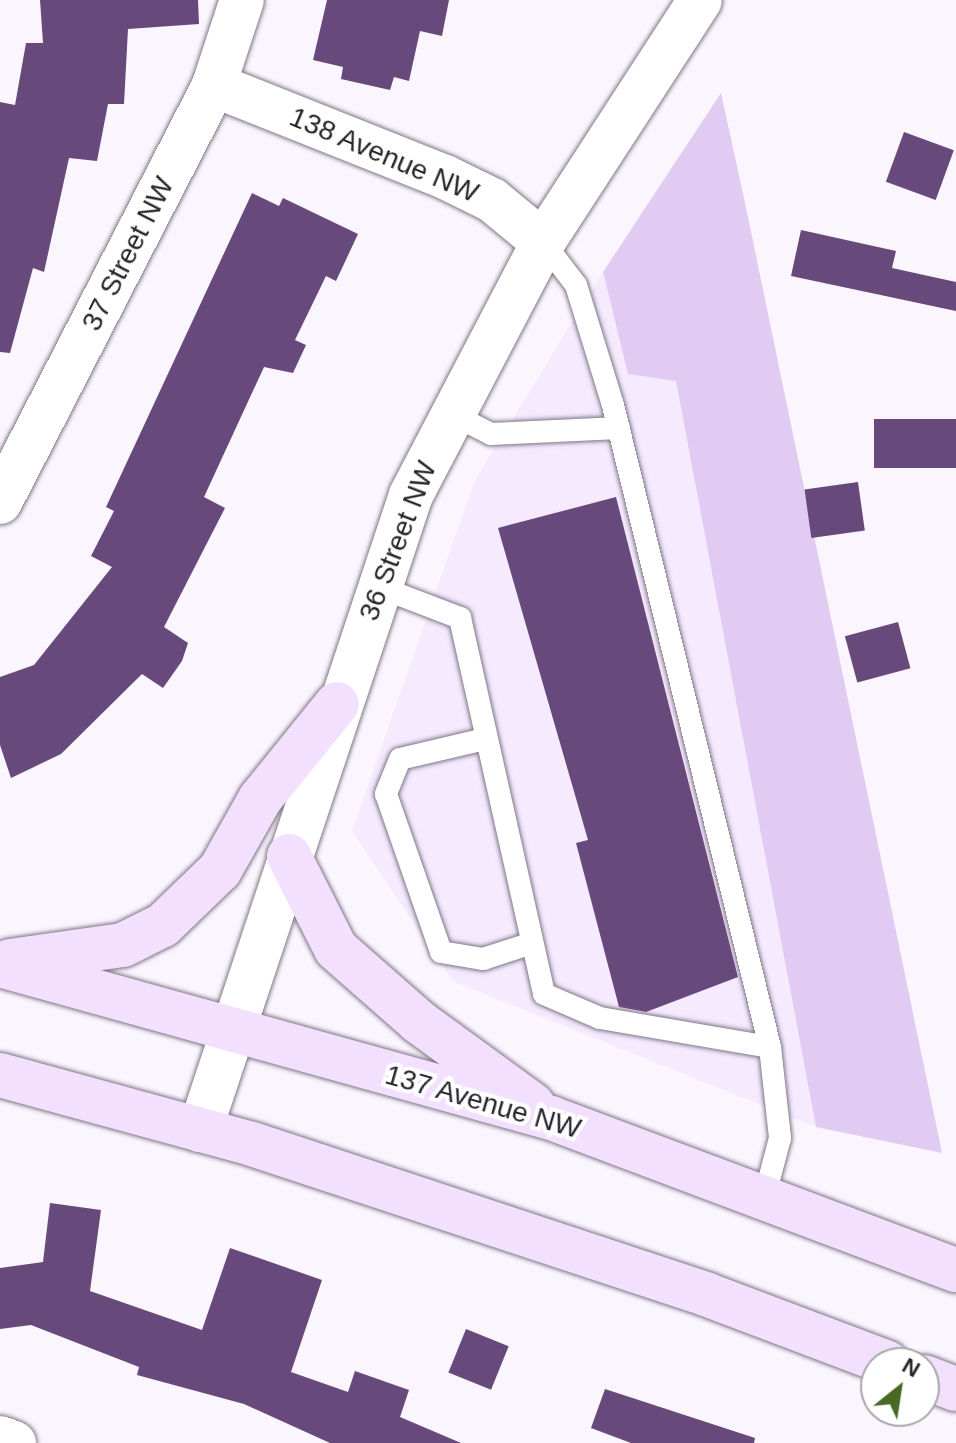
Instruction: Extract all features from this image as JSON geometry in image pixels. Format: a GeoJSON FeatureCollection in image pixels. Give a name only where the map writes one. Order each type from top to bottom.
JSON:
{"type":"FeatureCollection","features":[{"type":"Feature","properties":{"kind":"main road"},"geometry":{"type":"LineString","coordinates":[[0,964],[123,945],[163,925],[220,870],[260,799],[337,704]]}},
{"type":"Feature","properties":{"kind":"main road"},"geometry":{"type":"LineString","coordinates":[[289,856],[336,949],[419,1022],[551,1118]]}},
{"type":"Feature","properties":{"kind":"main road","name":"137 Avenue NW"},"geometry":{"type":"LineString","coordinates":[[0,964],[232,1032],[551,1118],[765,1195],[956,1270]]}},
{"type":"Feature","properties":{"kind":"main road"},"geometry":{"type":"LineString","coordinates":[[0,1075],[200,1130],[708,1295],[860,1352]]}},
{"type":"Feature","properties":{"kind":"street","name":"37 Street NW"},"geometry":{"type":"LineString","coordinates":[[0,502],[214,85],[242,0]]}},
{"type":"Feature","properties":{"kind":"street","name":"36 Street NW"},"geometry":{"type":"LineString","coordinates":[[200,1130],[337,704],[379,587],[450,413],[543,242],[700,0]]}},
{"type":"Feature","properties":{"kind":"street","name":"138 Avenue NW"},"geometry":{"type":"LineString","coordinates":[[214,85],[445,177],[492,200],[543,242]]}},
{"type":"Feature","properties":{"kind":"street"},"geometry":{"type":"LineString","coordinates":[[0,1438],[14,1443]]}},
{"type":"Feature","properties":{"kind":"lane"},"geometry":{"type":"LineString","coordinates":[[543,242],[576,285],[619,428],[770,1047],[780,1138],[765,1195]]}},
{"type":"Feature","properties":{"kind":"lane"},"geometry":{"type":"LineString","coordinates":[[450,413],[491,434],[619,428]]}},
{"type":"Feature","properties":{"kind":"lane"},"geometry":{"type":"LineString","coordinates":[[379,587],[460,618],[544,994],[600,1018],[770,1047]]}},
{"type":"Feature","properties":{"kind":"lane"},"geometry":{"type":"LineString","coordinates":[[485,739],[400,759],[386,794],[441,952],[483,959],[532,943]]}},
{"type":"Feature","properties":{"kind":"shaded area"},"geometry":{"type":"Polygon","coordinates":[[[721,93],[942,1153],[816,1127],[676,381],[628,374],[603,272],[721,93]]]}},
{"type":"Feature","properties":{"kind":"shaded area"},"geometry":{"type":"Polygon","coordinates":[[[603,272],[628,374],[676,380],[816,1127],[453,981],[352,831],[475,480],[603,272]]]}},
{"type":"Feature","properties":{"kind":"building"},"geometry":{"type":"Polygon","coordinates":[[[40,0],[198,0],[199,24],[128,29],[124,104],[108,104],[97,161],[69,158],[44,272],[33,268],[10,353],[0,352],[0,102],[15,105],[26,43],[43,43],[40,0]]]}},
{"type":"Feature","properties":{"kind":"building"},"geometry":{"type":"Polygon","coordinates":[[[327,0],[449,0],[442,36],[420,31],[409,81],[394,77],[390,90],[341,79],[343,67],[313,60],[327,0]]]}},
{"type":"Feature","properties":{"kind":"building"},"geometry":{"type":"Polygon","coordinates":[[[904,132],[954,150],[936,200],[886,182],[904,132]]]}},
{"type":"Feature","properties":{"kind":"building"},"geometry":{"type":"Polygon","coordinates":[[[252,193],[279,206],[283,198],[358,234],[336,281],[326,276],[295,340],[306,345],[293,373],[264,367],[204,497],[225,508],[164,627],[188,643],[182,661],[163,688],[142,674],[61,754],[11,778],[0,745],[0,677],[34,665],[112,567],[91,556],[114,511],[106,507],[252,193]]]}},
{"type":"Feature","properties":{"kind":"building"},"geometry":{"type":"Polygon","coordinates":[[[801,230],[896,251],[892,268],[956,282],[956,311],[791,276],[801,230]]]}},
{"type":"Feature","properties":{"kind":"building"},"geometry":{"type":"Polygon","coordinates":[[[874,419],[956,419],[956,468],[874,468],[874,419]]]}},
{"type":"Feature","properties":{"kind":"building"},"geometry":{"type":"Polygon","coordinates":[[[858,482],[865,531],[811,538],[805,490],[858,482]]]}},
{"type":"Feature","properties":{"kind":"building"},"geometry":{"type":"Polygon","coordinates":[[[616,497],[738,977],[646,1012],[619,1007],[576,843],[588,840],[498,528],[616,497]]]}},
{"type":"Feature","properties":{"kind":"building"},"geometry":{"type":"Polygon","coordinates":[[[898,622],[910,668],[857,683],[845,636],[898,622]]]}},
{"type":"Feature","properties":{"kind":"building"},"geometry":{"type":"Polygon","coordinates":[[[50,1203],[101,1210],[90,1291],[202,1330],[230,1248],[322,1280],[291,1372],[348,1392],[355,1371],[409,1390],[400,1417],[461,1443],[330,1443],[244,1404],[137,1375],[139,1367],[31,1325],[0,1329],[0,1268],[43,1262],[50,1203]]]}},
{"type":"Feature","properties":{"kind":"building"},"geometry":{"type":"Polygon","coordinates":[[[466,1329],[509,1346],[491,1390],[448,1373],[466,1329]]]}},
{"type":"Feature","properties":{"kind":"building"},"geometry":{"type":"Polygon","coordinates":[[[605,1389],[755,1438],[754,1443],[631,1443],[591,1428],[605,1389]]]}}]}
